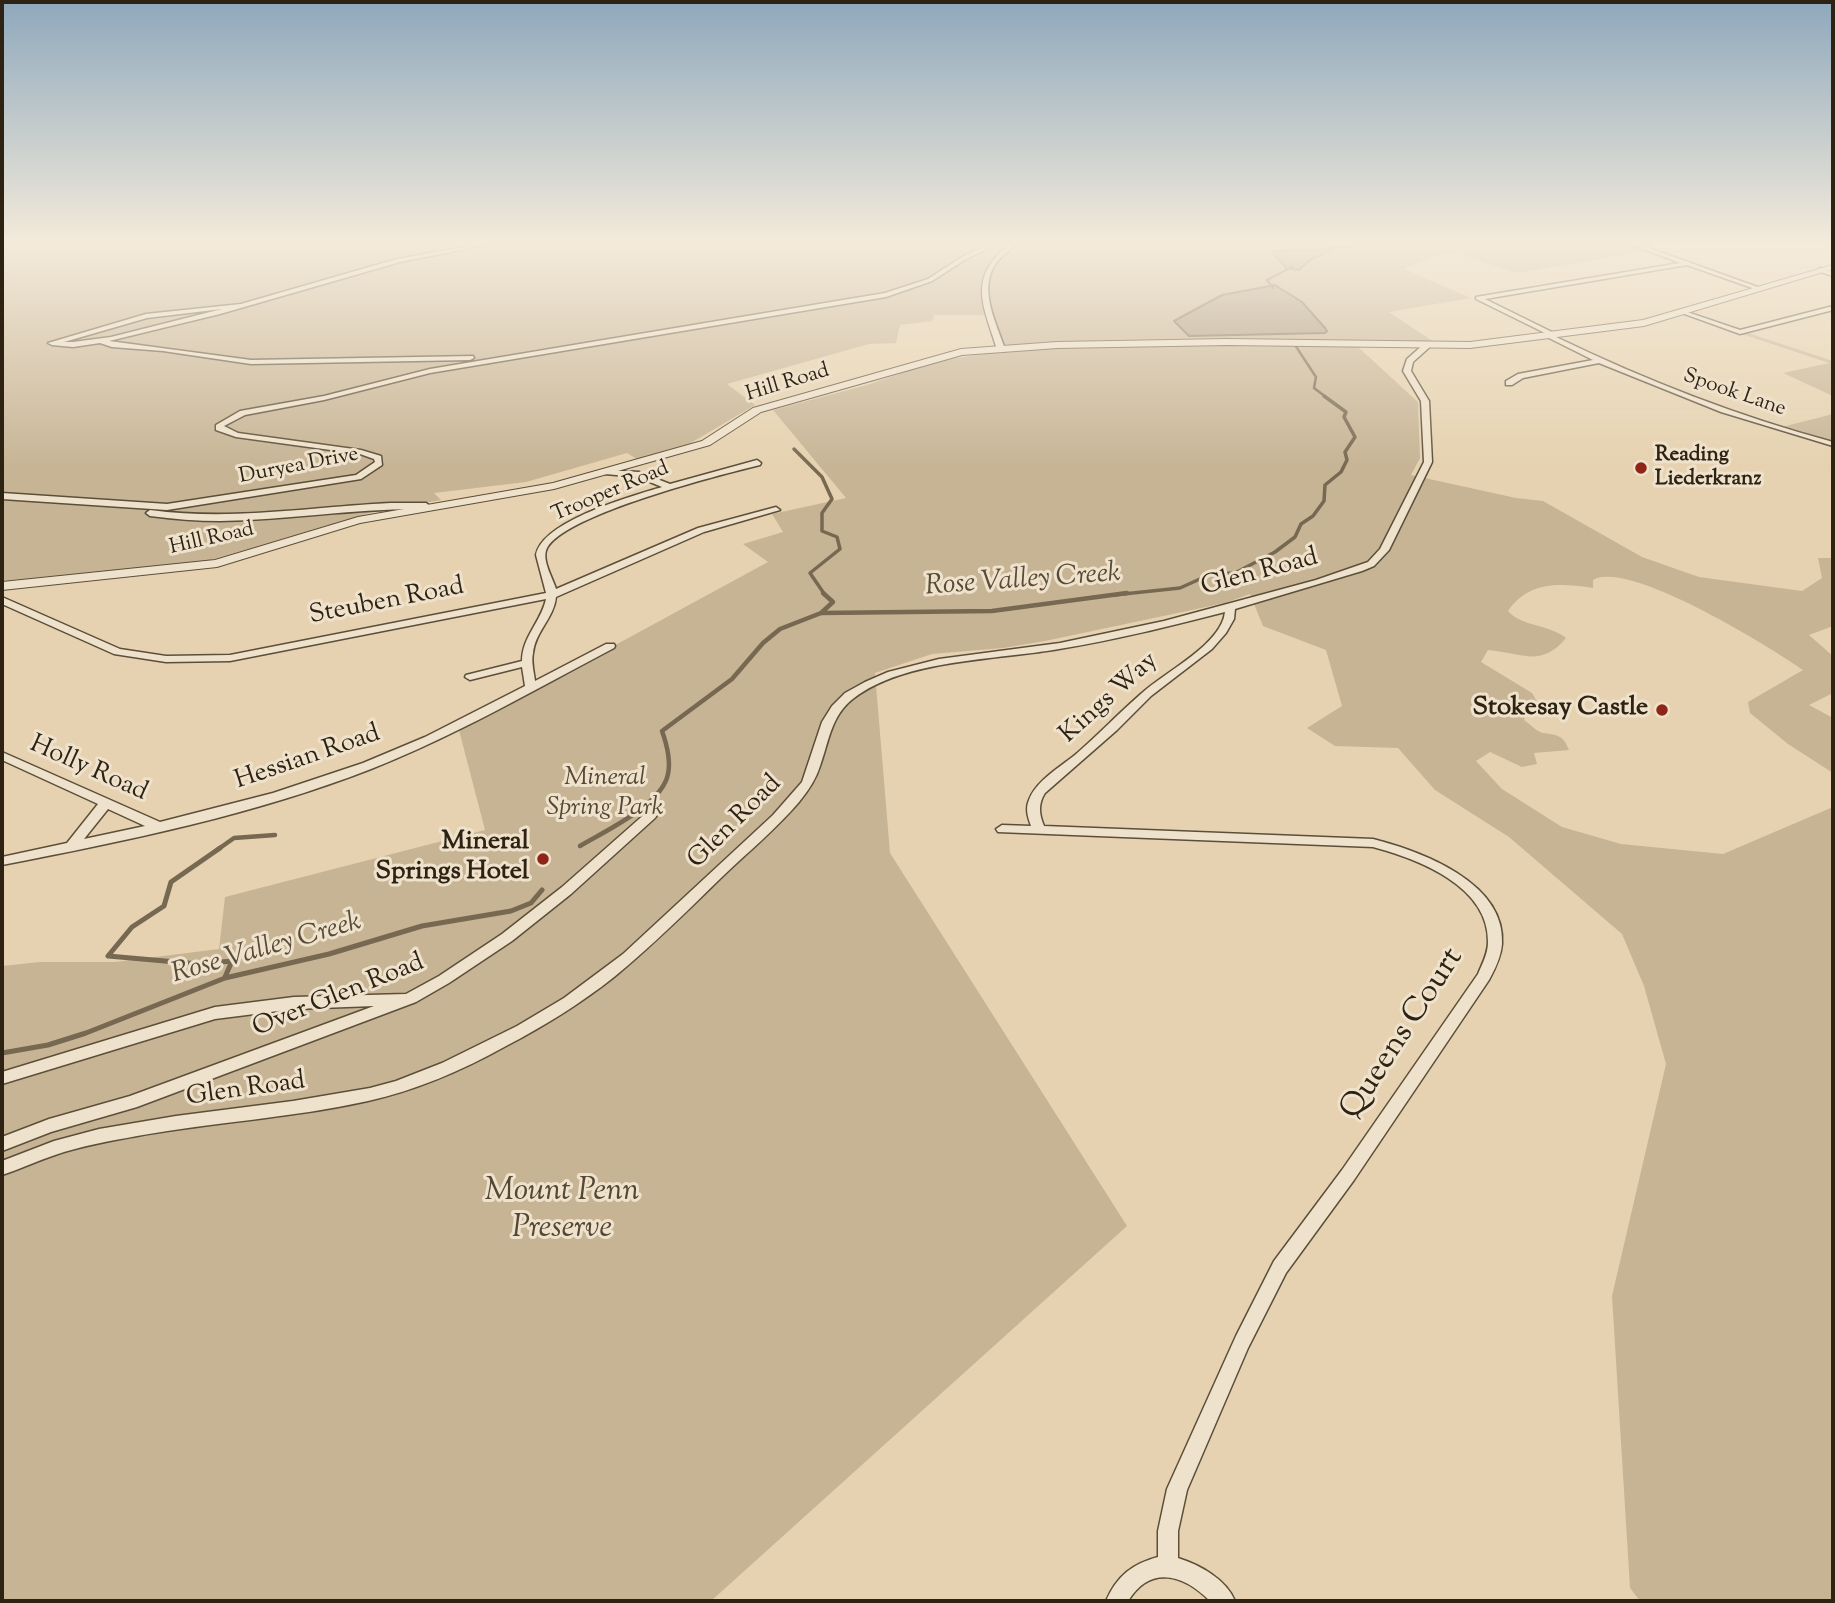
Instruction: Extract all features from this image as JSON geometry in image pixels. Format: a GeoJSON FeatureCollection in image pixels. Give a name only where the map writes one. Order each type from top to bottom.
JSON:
{"type":"FeatureCollection","features":[{"type":"Feature","properties":{"kind":"street"},"geometry":{"type":"LineString","coordinates":[[139,319],[112,324],[52,343],[58,346],[102,341],[192,319]]}},
{"type":"Feature","properties":{"kind":"street"},"geometry":{"type":"LineString","coordinates":[[167,326],[175,319]]}},
{"type":"Feature","properties":{"kind":"street"},"geometry":{"type":"LineString","coordinates":[[102,341],[112,345],[176,350],[251,362],[493,359],[746,319]]}},
{"type":"Feature","properties":{"kind":"street"},"geometry":{"type":"LineString","coordinates":[[992,319],[1001,349]]}},
{"type":"Feature","properties":{"kind":"street","name":"Spook Lane"},"geometry":{"type":"LineString","coordinates":[[1519,319],[1601,360],[1715,408],[1833,444]]}},
{"type":"Feature","properties":{"kind":"street","name":"Hill Road"},"geometry":{"type":"LineString","coordinates":[[2,586],[217,563],[358,520],[426,506],[522,492],[608,471],[716,438],[757,410],[855,384],[947,355],[1001,349],[1227,342],[1471,345],[1628,326],[1660,319]]}},
{"type":"Feature","properties":{"kind":"street"},"geometry":{"type":"LineString","coordinates":[[1702,319],[1740,332],[1789,319]]}},
{"type":"Feature","properties":{"kind":"street","name":"Glen Road"},"geometry":{"type":"LineString","coordinates":[[2,1168],[60,1146],[135,1130],[304,1107],[374,1093],[445,1068],[492,1047],[570,1001],[649,942],[677,915],[798,796],[816,764],[825,724],[834,710],[860,688],[890,675],[934,662],[1061,646],[1230,607],[1371,564],[1384,550],[1428,462],[1425,401],[1407,372],[1410,361],[1428,345]]}},
{"type":"Feature","properties":{"kind":"street"},"geometry":{"type":"LineString","coordinates":[[429,358],[440,361],[441,364],[430,371]]}},
{"type":"Feature","properties":{"kind":"street","name":"Duryea Drive"},"geometry":{"type":"LineString","coordinates":[[2,496],[154,508],[341,481],[368,473],[379,463],[373,455],[236,435],[219,428],[225,421],[243,413],[324,398],[430,371],[493,359]]}},
{"type":"Feature","properties":{"kind":"street"},"geometry":{"type":"LineString","coordinates":[[1509,383],[1521,376],[1601,360]]}},
{"type":"Feature","properties":{"kind":"street"},"geometry":{"type":"LineString","coordinates":[[652,477],[650,470],[655,458]]}},
{"type":"Feature","properties":{"kind":"street","name":"Trooper Road"},"geometry":{"type":"LineString","coordinates":[[551,595],[541,558],[542,547],[570,526],[667,486],[757,463]]}},
{"type":"Feature","properties":{"kind":"street"},"geometry":{"type":"LineString","coordinates":[[608,471],[652,477],[667,486]]}},
{"type":"Feature","properties":{"kind":"street"},"geometry":{"type":"LineString","coordinates":[[184,519],[187,510],[195,504]]}},
{"type":"Feature","properties":{"kind":"street","name":"Hill Road"},"geometry":{"type":"LineString","coordinates":[[112,505],[184,519],[276,517],[369,505],[426,506]]}},
{"type":"Feature","properties":{"kind":"street"},"geometry":{"type":"LineString","coordinates":[[358,520],[369,505]]}},
{"type":"Feature","properties":{"kind":"street","name":"Steuben Road"},"geometry":{"type":"LineString","coordinates":[[2,600],[118,652],[151,658],[230,658],[551,595],[710,526],[776,510]]}},
{"type":"Feature","properties":{"kind":"street"},"geometry":{"type":"LineString","coordinates":[[531,686],[527,663],[528,649],[551,595]]}},
{"type":"Feature","properties":{"kind":"street","name":"Kings Way"},"geometry":{"type":"LineString","coordinates":[[1039,829],[1032,813],[1034,799],[1041,790],[1114,728],[1147,694],[1208,647],[1222,633],[1229,619],[1230,607]]}},
{"type":"Feature","properties":{"kind":"street","name":"Hessian Road"},"geometry":{"type":"LineString","coordinates":[[2,860],[274,797],[357,769],[444,731],[610,646]]}},
{"type":"Feature","properties":{"kind":"street"},"geometry":{"type":"LineString","coordinates":[[470,677],[527,663]]}},
{"type":"Feature","properties":{"kind":"street","name":"Holly Road"},"geometry":{"type":"LineString","coordinates":[[2,756],[156,826]]}},
{"type":"Feature","properties":{"kind":"street"},"geometry":{"type":"LineString","coordinates":[[71,846],[105,804]]}},
{"type":"Feature","properties":{"kind":"street","name":"Over Glen Road"},"geometry":{"type":"LineString","coordinates":[[2,1144],[50,1126],[131,1102],[411,998],[454,976],[536,915],[651,815]]}},
{"type":"Feature","properties":{"kind":"street","name":"Queens Court"},"geometry":{"type":"LineString","coordinates":[[1002,829],[1278,837],[1381,845],[1406,851],[1434,863],[1455,879],[1475,896],[1488,914],[1496,937],[1485,976],[1354,1168],[1280,1267],[1242,1342],[1177,1489],[1168,1531],[1168,1566]]}},
{"type":"Feature","properties":{"kind":"street"},"geometry":{"type":"LineString","coordinates":[[2,1078],[215,1013],[294,1003],[411,998]]}},
{"type":"Feature","properties":{"kind":"street"},"geometry":{"type":"LineString","coordinates":[[1116,1601],[1132,1578],[1149,1569],[1168,1566],[1189,1571],[1208,1583],[1224,1601]]}},
{"type":"Feature","properties":{"kind":"green space","name":"Mount Penn Preserve"},"geometry":{"type":"Polygon","coordinates":[[[2,319],[933,319],[900,325],[896,343],[869,344],[727,384],[755,405],[689,444],[638,460],[627,453],[526,482],[434,493],[441,500],[373,512],[197,564],[2,581],[2,319]]]}},
{"type":"Feature","properties":{"kind":"green space","name":"Mount Penn Preserve"},"geometry":{"type":"Polygon","coordinates":[[[995,319],[1399,319],[1434,342],[1356,341],[1357,346],[1418,402],[1420,458],[1411,475],[1516,498],[1543,501],[1642,557],[1699,577],[1802,591],[1822,578],[1818,558],[1833,558],[1833,626],[1809,635],[1833,656],[1833,693],[1809,705],[1833,718],[1833,773],[1788,744],[1750,713],[1748,702],[1803,670],[1699,608],[1636,582],[1611,577],[1593,580],[1593,588],[1557,585],[1535,589],[1525,594],[1508,611],[1521,620],[1552,630],[1566,638],[1557,647],[1540,656],[1488,650],[1481,662],[1532,693],[1539,705],[1527,710],[1524,720],[1536,730],[1553,734],[1565,741],[1569,750],[1534,753],[1537,764],[1522,767],[1490,752],[1476,761],[1502,789],[1562,827],[1621,844],[1723,854],[1833,807],[1833,1601],[1640,1601],[1630,1588],[1612,1296],[1666,1064],[1644,986],[1622,934],[1509,837],[1435,790],[1398,748],[1335,746],[1307,728],[1342,706],[1326,650],[1263,626],[1250,594],[1225,603],[1045,641],[1003,648],[932,654],[875,673],[890,853],[1127,1226],[711,1601],[2,1601],[2,966],[40,962],[115,962],[219,949],[225,897],[485,830],[459,730],[768,562],[743,544],[783,532],[772,514],[846,498],[773,410],[867,385],[940,360],[1008,351],[995,319]]]}},
{"type":"Feature","properties":{"kind":"green space"},"geometry":{"type":"Polygon","coordinates":[[[1748,333],[1833,361],[1833,396],[1783,373],[1829,363],[1742,334],[1748,333]]]}},
{"type":"Feature","properties":{"kind":"green space"},"geometry":{"type":"Polygon","coordinates":[[[1833,414],[1833,441],[1782,427],[1833,414]]]}},
{"type":"Feature","properties":{"kind":"shaded area"},"geometry":{"type":"Polygon","coordinates":[[[1178,319],[1316,319],[1327,331],[1189,336],[1174,321],[1178,319]]]}},
{"type":"Feature","properties":{"kind":"waterway","name":"Rose Valley Creek"},"geometry":{"type":"LineString","coordinates":[[1295,345],[1316,377],[1314,388],[1326,397]]}},
{"type":"Feature","properties":{"kind":"waterway","name":"Rose Valley Creek"},"geometry":{"type":"LineString","coordinates":[[1114,595],[1180,588],[1211,574],[1235,573],[1275,552],[1295,537],[1301,524],[1313,516],[1324,501],[1325,485],[1341,472],[1347,460],[1345,452],[1355,437],[1344,417],[1346,412],[1324,396]]}},
{"type":"Feature","properties":{"kind":"waterway"},"geometry":{"type":"LineString","coordinates":[[794,449],[822,477],[832,499],[822,513],[822,531],[837,537],[840,549],[810,573],[825,594]]}},
{"type":"Feature","properties":{"kind":"waterway","name":"Rose Valley Creek"},"geometry":{"type":"LineString","coordinates":[[821,613],[992,611],[1127,593]]}},
{"type":"Feature","properties":{"kind":"waterway"},"geometry":{"type":"LineString","coordinates":[[821,613],[833,602],[825,594]]}},
{"type":"Feature","properties":{"kind":"waterway","name":"Rose Valley Creek"},"geometry":{"type":"LineString","coordinates":[[580,846],[631,816],[664,785],[669,769],[662,731],[732,679],[763,643],[780,629],[821,613]]}},
{"type":"Feature","properties":{"kind":"waterway"},"geometry":{"type":"LineString","coordinates":[[217,850],[234,838],[275,835]]}},
{"type":"Feature","properties":{"kind":"waterway"},"geometry":{"type":"LineString","coordinates":[[220,848],[171,882],[164,906],[132,927],[108,956],[199,964],[232,961],[225,977]]}},
{"type":"Feature","properties":{"kind":"waterway","name":"Rose Valley Creek"},"geometry":{"type":"LineString","coordinates":[[2,1053],[48,1045],[86,1033],[225,978],[329,954],[422,926],[511,911],[531,903],[542,890]]}},
{"type":"Feature","properties":{"kind":"place","name":"Reading Liederkranz"},"geometry":{"type":"Point","coordinates":[1641,468]}},
{"type":"Feature","properties":{"kind":"place","name":"Stokesay Castle"},"geometry":{"type":"Point","coordinates":[1662,710]}},
{"type":"Feature","properties":{"kind":"place","name":"Mineral Springs Hotel"},"geometry":{"type":"Point","coordinates":[543,859]}},
{"type":"Feature","properties":{"kind":"park label","name":"Mineral Spring Park"},"geometry":{"type":"Point","coordinates":[605,795]}}]}
